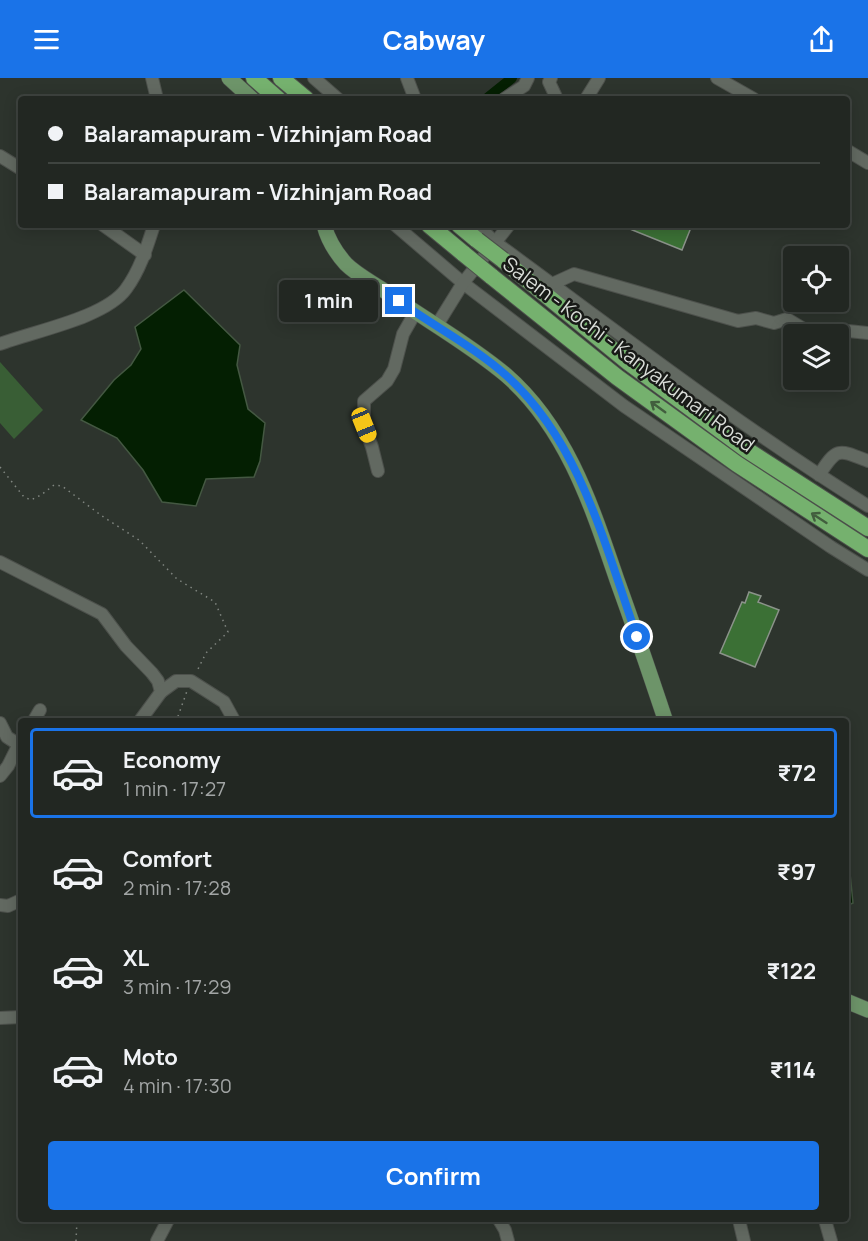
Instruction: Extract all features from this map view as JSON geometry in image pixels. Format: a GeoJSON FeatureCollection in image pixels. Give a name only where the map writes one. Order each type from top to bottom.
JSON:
{"type":"FeatureCollection","features":[{"type":"Feature","properties":{"kind":"highway"},"geometry":{"type":"LineString","coordinates":[[254,78],[275,96]]}},
{"type":"Feature","properties":{"kind":"highway"},"geometry":{"type":"LineString","coordinates":[[281,78],[302,96]]}},
{"type":"Feature","properties":{"kind":"highway","name":"Salem - Kochi - Kanyakumari Road"},"geometry":{"type":"LineString","coordinates":[[433,228],[617,377],[747,470],[868,549]]}},
{"type":"Feature","properties":{"kind":"highway","name":"Salem - Kochi - Kanyakumari Road"},"geometry":{"type":"LineString","coordinates":[[477,232],[502,260],[627,362],[747,450],[868,528]]}},
{"type":"Feature","properties":{"kind":"main road"},"geometry":{"type":"LineString","coordinates":[[229,78],[249,96]]}},
{"type":"Feature","properties":{"kind":"main road"},"geometry":{"type":"LineString","coordinates":[[325,228],[332,244],[348,266],[476,351],[508,377],[542,414],[569,456],[593,509],[665,718]]}},
{"type":"Feature","properties":{"kind":"main road"},"geometry":{"type":"LineString","coordinates":[[849,1002],[868,1010]]}},
{"type":"Feature","properties":{"kind":"street"},"geometry":{"type":"LineString","coordinates":[[152,78],[156,96]]}},
{"type":"Feature","properties":{"kind":"street"},"geometry":{"type":"LineString","coordinates":[[314,78],[335,96]]}},
{"type":"Feature","properties":{"kind":"street"},"geometry":{"type":"LineString","coordinates":[[407,78],[414,96]]}},
{"type":"Feature","properties":{"kind":"street"},"geometry":{"type":"LineString","coordinates":[[509,96],[524,86],[528,78]]}},
{"type":"Feature","properties":{"kind":"street"},"geometry":{"type":"LineString","coordinates":[[551,78],[549,82],[556,96]]}},
{"type":"Feature","properties":{"kind":"street"},"geometry":{"type":"LineString","coordinates":[[588,96],[599,78]]}},
{"type":"Feature","properties":{"kind":"street"},"geometry":{"type":"LineString","coordinates":[[717,78],[749,96]]}},
{"type":"Feature","properties":{"kind":"street"},"geometry":{"type":"LineString","coordinates":[[850,152],[868,163]]}},
{"type":"Feature","properties":{"kind":"street"},"geometry":{"type":"LineString","coordinates":[[0,156],[18,167]]}},
{"type":"Feature","properties":{"kind":"street"},"geometry":{"type":"LineString","coordinates":[[107,228],[145,255]]}},
{"type":"Feature","properties":{"kind":"street"},"geometry":{"type":"LineString","coordinates":[[0,344],[83,317],[105,306],[125,290],[145,255],[153,228]]}},
{"type":"Feature","properties":{"kind":"street"},"geometry":{"type":"LineString","coordinates":[[399,228],[463,283],[624,406],[868,570]]}},
{"type":"Feature","properties":{"kind":"street"},"geometry":{"type":"LineString","coordinates":[[437,325],[463,283],[507,228]]}},
{"type":"Feature","properties":{"kind":"street"},"geometry":{"type":"LineString","coordinates":[[477,232],[496,243],[715,404],[868,506]]}},
{"type":"Feature","properties":{"kind":"street"},"geometry":{"type":"LineString","coordinates":[[552,284],[574,274],[738,321],[756,318],[774,322],[787,319],[812,334],[829,329],[868,333]]}},
{"type":"Feature","properties":{"kind":"street"},"geometry":{"type":"LineString","coordinates":[[378,471],[364,425],[364,401],[387,381],[394,369],[403,334],[416,313]]}},
{"type":"Feature","properties":{"kind":"street"},"geometry":{"type":"LineString","coordinates":[[819,475],[832,455],[840,452],[868,461]]}},
{"type":"Feature","properties":{"kind":"street"},"geometry":{"type":"LineString","coordinates":[[0,562],[102,614],[126,646],[152,673],[158,681],[161,692]]}},
{"type":"Feature","properties":{"kind":"street"},"geometry":{"type":"LineString","coordinates":[[142,718],[161,692],[176,681],[191,681],[224,702],[232,718]]}},
{"type":"Feature","properties":{"kind":"street"},"geometry":{"type":"LineString","coordinates":[[0,723],[7,737],[18,743]]}},
{"type":"Feature","properties":{"kind":"street"},"geometry":{"type":"LineString","coordinates":[[0,776],[18,748]]}},
{"type":"Feature","properties":{"kind":"street"},"geometry":{"type":"LineString","coordinates":[[0,905],[8,906],[18,901]]}},
{"type":"Feature","properties":{"kind":"street"},"geometry":{"type":"LineString","coordinates":[[0,1018],[18,1017]]}},
{"type":"Feature","properties":{"kind":"street"},"geometry":{"type":"LineString","coordinates":[[157,1241],[167,1222]]}},
{"type":"Feature","properties":{"kind":"street"},"geometry":{"type":"LineString","coordinates":[[500,1222],[508,1241]]}},
{"type":"Feature","properties":{"kind":"street"},"geometry":{"type":"LineString","coordinates":[[739,1222],[744,1241]]}},
{"type":"Feature","properties":{"kind":"street"},"geometry":{"type":"LineString","coordinates":[[826,1222],[831,1241]]}},
{"type":"Feature","properties":{"kind":"path"},"geometry":{"type":"LineString","coordinates":[[0,467],[24,497],[31,500],[54,485],[62,486],[102,516],[140,540],[177,579],[215,602],[228,632],[206,653],[191,681],[177,718]]}},
{"type":"Feature","properties":{"kind":"path"},"geometry":{"type":"LineString","coordinates":[[76,1241],[77,1222]]}},
{"type":"Feature","properties":{"kind":"shaded area"},"geometry":{"type":"Polygon","coordinates":[[[184,290],[240,345],[237,365],[248,409],[265,423],[260,461],[254,477],[206,479],[196,506],[162,502],[143,470],[117,438],[81,420],[114,380],[131,365],[141,349],[135,327],[184,290]]]}},
{"type":"Feature","properties":{"kind":"shaded area"},"geometry":{"type":"Polygon","coordinates":[[[0,362],[43,410],[14,439],[0,423],[0,362]]]}},
{"type":"Feature","properties":{"kind":"shaded area"},"geometry":{"type":"Polygon","coordinates":[[[849,863],[853,903],[849,905],[849,863]]]}},
{"type":"Feature","properties":{"kind":"building"},"geometry":{"type":"Polygon","coordinates":[[[627,228],[691,228],[682,250],[627,228]]]}},
{"type":"Feature","properties":{"kind":"building"},"geometry":{"type":"Polygon","coordinates":[[[749,592],[761,596],[758,602],[779,610],[755,667],[720,653],[742,602],[745,603],[749,592]]]}},
{"type":"Feature","properties":{"kind":"waterway"},"geometry":{"type":"LineString","coordinates":[[490,96],[512,78]]}},
{"type":"Feature","properties":{"kind":"route"},"geometry":{"type":"LineString","coordinates":[[399,301],[476,351],[508,377],[542,414],[569,456],[593,509],[637,637]]}}]}
